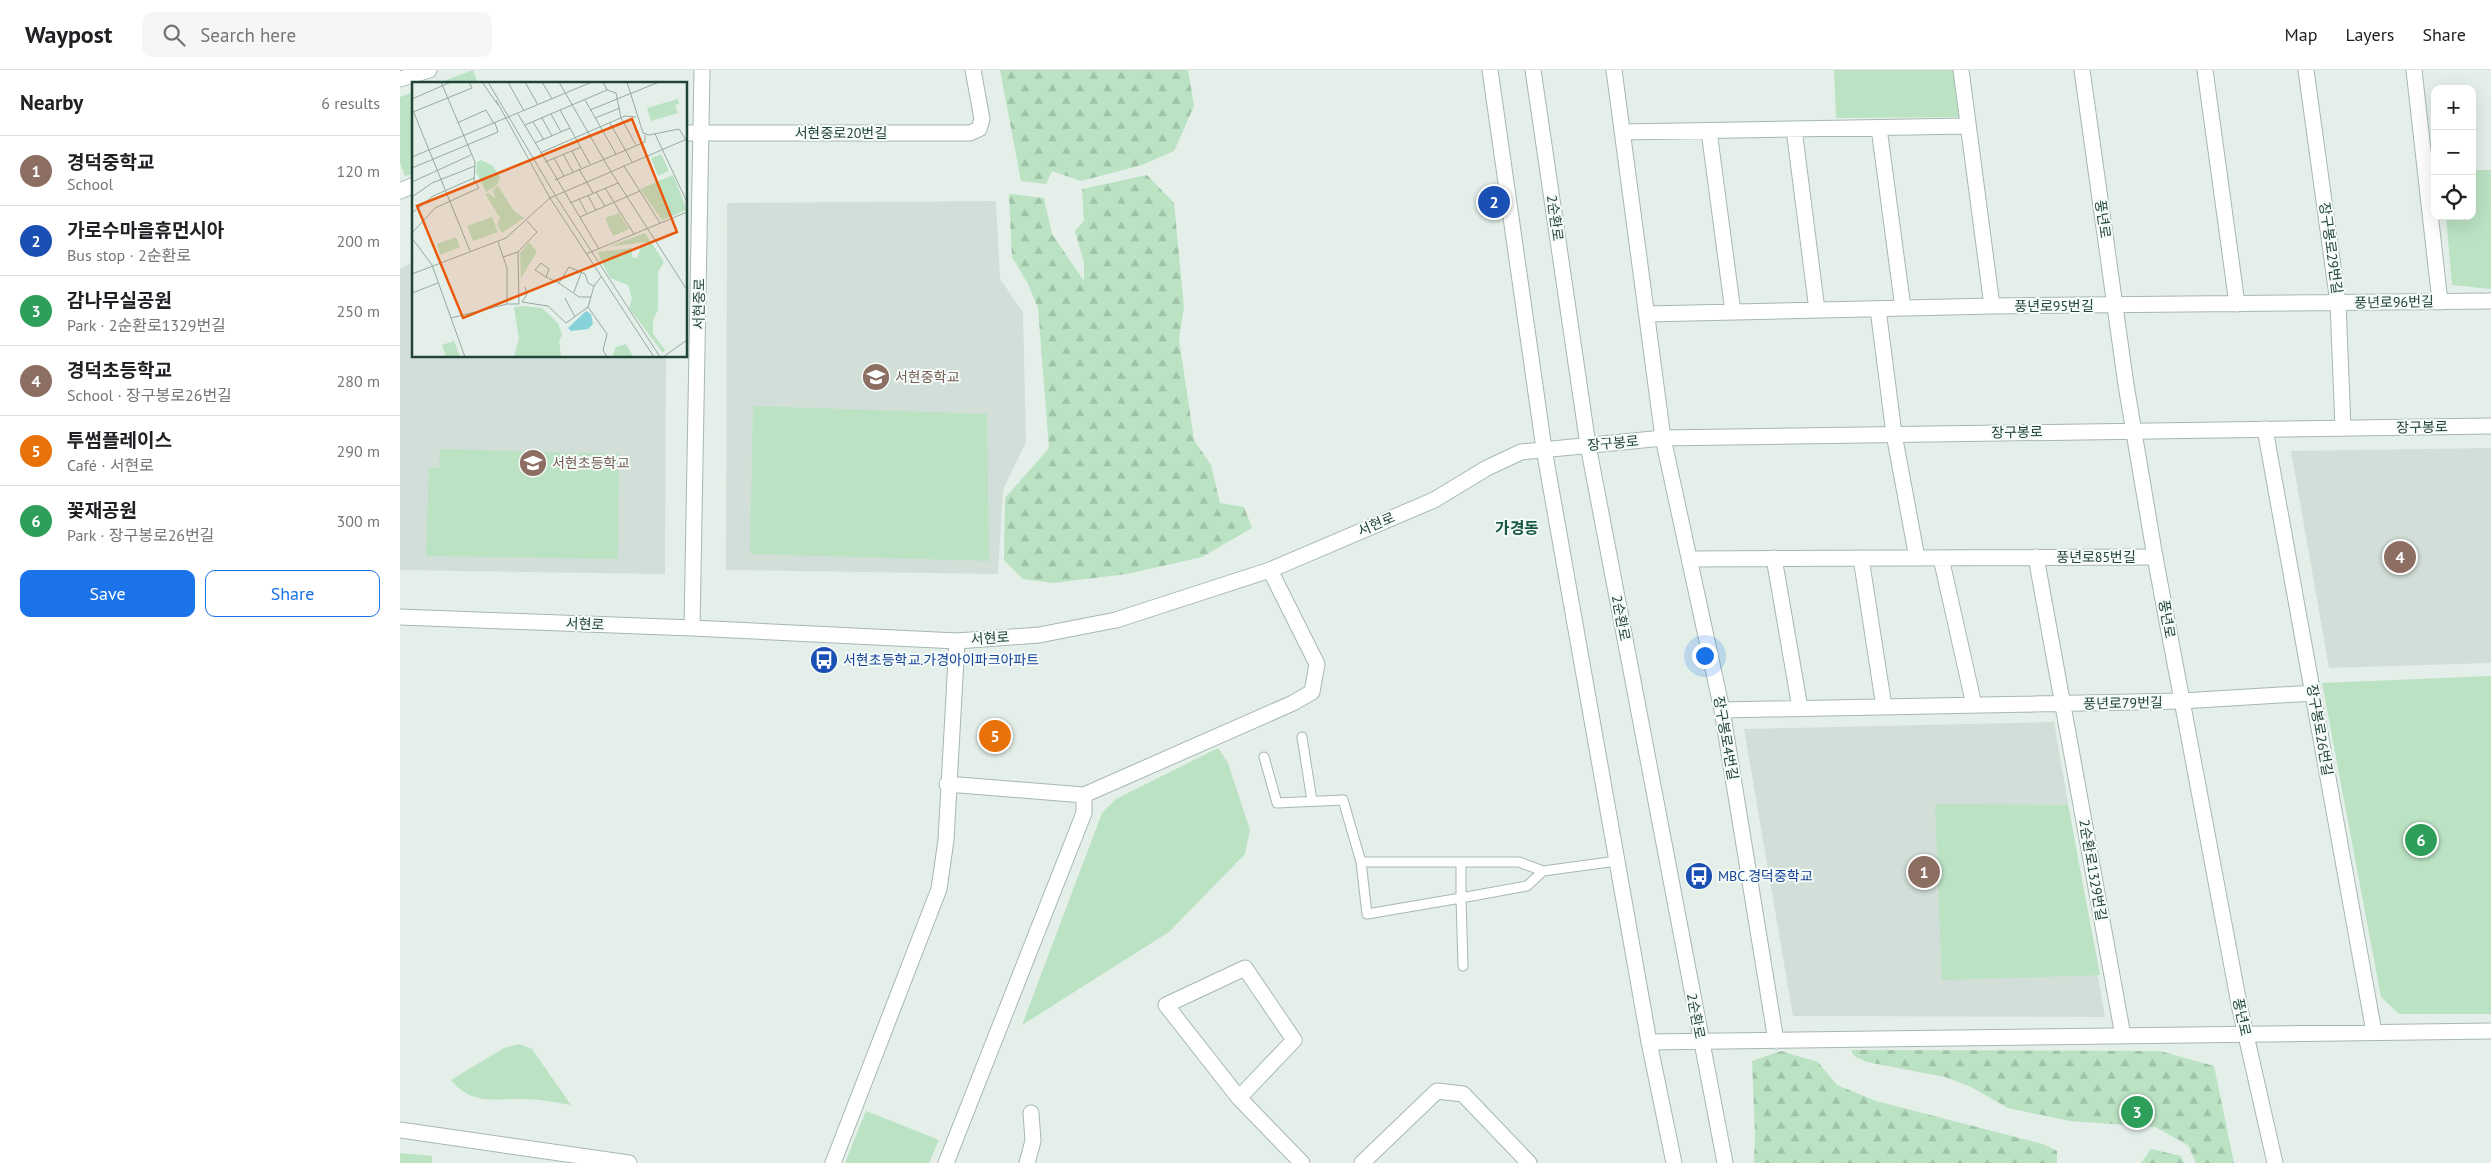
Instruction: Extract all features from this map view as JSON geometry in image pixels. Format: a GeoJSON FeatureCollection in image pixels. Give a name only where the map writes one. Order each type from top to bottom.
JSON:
{"type":"FeatureCollection","features":[{"type":"Feature","properties":{"kind":"street"},"geometry":{"type":"LineString","coordinates":[[400,80],[429,70]]}},
{"type":"Feature","properties":{"kind":"street","name":"서현중로"},"geometry":{"type":"LineString","coordinates":[[692,628],[694,133],[702,70]]}},
{"type":"Feature","properties":{"kind":"street","name":"서현중로20번길"},"geometry":{"type":"LineString","coordinates":[[694,133],[970,133],[979,129],[981,112],[973,70]]}},
{"type":"Feature","properties":{"kind":"street"},"geometry":{"type":"LineString","coordinates":[[1490,70],[1544,449],[1649,1042],[1674,1163]]}},
{"type":"Feature","properties":{"kind":"street","name":"2순환로"},"geometry":{"type":"LineString","coordinates":[[1533,70],[1588,445],[1725,1163]]}},
{"type":"Feature","properties":{"kind":"street"},"geometry":{"type":"LineString","coordinates":[[1614,70],[1646,314]]}},
{"type":"Feature","properties":{"kind":"street"},"geometry":{"type":"LineString","coordinates":[[1960,70],[1992,306]]}},
{"type":"Feature","properties":{"kind":"street","name":"풍년로"},"geometry":{"type":"LineString","coordinates":[[2082,70],[2115,305],[2155,557],[2246,1034],[2275,1163]]}},
{"type":"Feature","properties":{"kind":"street"},"geometry":{"type":"LineString","coordinates":[[2205,70],[2237,304]]}},
{"type":"Feature","properties":{"kind":"street","name":"장구봉로29번길"},"geometry":{"type":"LineString","coordinates":[[2306,70],[2338,303],[2343,428]]}},
{"type":"Feature","properties":{"kind":"street"},"geometry":{"type":"LineString","coordinates":[[2414,70],[2440,302]]}},
{"type":"Feature","properties":{"kind":"street"},"geometry":{"type":"LineString","coordinates":[[1622,132],[1968,126]]}},
{"type":"Feature","properties":{"kind":"street"},"geometry":{"type":"LineString","coordinates":[[1879,128],[1903,308]]}},
{"type":"Feature","properties":{"kind":"street"},"geometry":{"type":"LineString","coordinates":[[1794,129],[1818,310]]}},
{"type":"Feature","properties":{"kind":"street"},"geometry":{"type":"LineString","coordinates":[[1709,131],[1733,312]]}},
{"type":"Feature","properties":{"kind":"street"},"geometry":{"type":"LineString","coordinates":[[400,191],[412,186]]}},
{"type":"Feature","properties":{"kind":"street","name":"풍년로96번길"},"geometry":{"type":"LineString","coordinates":[[2115,305],[2491,301]]}},
{"type":"Feature","properties":{"kind":"street","name":"풍년로95번길"},"geometry":{"type":"LineString","coordinates":[[1646,314],[2115,305]]}},
{"type":"Feature","properties":{"kind":"street"},"geometry":{"type":"LineString","coordinates":[[1878,309],[1894,434],[1917,558]]}},
{"type":"Feature","properties":{"kind":"street","name":"장구봉로4번길"},"geometry":{"type":"LineString","coordinates":[[1646,314],[1663,438],[1722,710],[1776,1041]]}},
{"type":"Feature","properties":{"kind":"street","name":"장구봉로"},"geometry":{"type":"LineString","coordinates":[[1544,449],[1663,438],[2491,426]]}},
{"type":"Feature","properties":{"kind":"street","name":"장구봉로26번길"},"geometry":{"type":"LineString","coordinates":[[2266,428],[2374,1032]]}},
{"type":"Feature","properties":{"kind":"street","name":"서현로"},"geometry":{"type":"LineString","coordinates":[[400,617],[692,628],[957,641],[1039,635],[1116,620],[1270,570],[1434,500],[1487,468],[1521,452],[1544,449]]}},
{"type":"Feature","properties":{"kind":"street","name":"풍년로85번길"},"geometry":{"type":"LineString","coordinates":[[2036,557],[2050,631]]}},
{"type":"Feature","properties":{"kind":"street","name":"풍년로85번길"},"geometry":{"type":"LineString","coordinates":[[1689,559],[2155,557]]}},
{"type":"Feature","properties":{"kind":"street"},"geometry":{"type":"LineString","coordinates":[[1774,558],[1800,708]]}},
{"type":"Feature","properties":{"kind":"street"},"geometry":{"type":"LineString","coordinates":[[1861,558],[1884,707]]}},
{"type":"Feature","properties":{"kind":"street"},"geometry":{"type":"LineString","coordinates":[[1941,558],[1974,705]]}},
{"type":"Feature","properties":{"kind":"street"},"geometry":{"type":"LineString","coordinates":[[947,784],[1084,795],[1293,703],[1312,692],[1317,664],[1270,570]]}},
{"type":"Feature","properties":{"kind":"street","name":"풍년로79번길"},"geometry":{"type":"LineString","coordinates":[[2050,631],[2064,704]]}},
{"type":"Feature","properties":{"kind":"street"},"geometry":{"type":"LineString","coordinates":[[833,1163],[939,889],[946,840],[947,784],[957,641]]}},
{"type":"Feature","properties":{"kind":"street","name":"풍년로79번길"},"geometry":{"type":"LineString","coordinates":[[1722,710],[2182,701],[2313,693]]}},
{"type":"Feature","properties":{"kind":"street","name":"2순환로1329번길"},"geometry":{"type":"LineString","coordinates":[[2064,704],[2123,1036]]}},
{"type":"Feature","properties":{"kind":"street"},"geometry":{"type":"LineString","coordinates":[[946,1163],[1084,813],[1084,795]]}},
{"type":"Feature","properties":{"kind":"street"},"geometry":{"type":"LineString","coordinates":[[1239,1098],[1294,1040],[1245,968],[1166,1005],[1239,1098],[1302,1163]]}},
{"type":"Feature","properties":{"kind":"street"},"geometry":{"type":"LineString","coordinates":[[1649,1042],[2491,1031]]}},
{"type":"Feature","properties":{"kind":"street"},"geometry":{"type":"LineString","coordinates":[[1362,1163],[1436,1091],[1463,1094],[1529,1163]]}},
{"type":"Feature","properties":{"kind":"street"},"geometry":{"type":"LineString","coordinates":[[1027,1163],[1033,1141],[1031,1114]]}},
{"type":"Feature","properties":{"kind":"street"},"geometry":{"type":"LineString","coordinates":[[400,1130],[629,1163]]}},
{"type":"Feature","properties":{"kind":"lane"},"geometry":{"type":"LineString","coordinates":[[1302,737],[1312,801]]}},
{"type":"Feature","properties":{"kind":"lane"},"geometry":{"type":"LineString","coordinates":[[1264,758],[1277,803],[1344,800],[1360,862],[1367,914],[1527,886],[1543,871]]}},
{"type":"Feature","properties":{"kind":"lane"},"geometry":{"type":"LineString","coordinates":[[1360,862],[1519,862],[1543,871],[1617,861]]}},
{"type":"Feature","properties":{"kind":"lane"},"geometry":{"type":"LineString","coordinates":[[1461,862],[1463,966]]}},
{"type":"Feature","properties":{"kind":"shaded area","name":"서현중학교"},"geometry":{"type":"Polygon","coordinates":[[[996,201],[1000,279],[1023,312],[1026,442],[1003,490],[998,574],[726,570],[727,203],[996,201]]]}},
{"type":"Feature","properties":{"kind":"shaded area","name":"서현초등학교"},"geometry":{"type":"Polygon","coordinates":[[[412,263],[412,358],[666,358],[665,574],[400,570],[400,269],[412,263]]]}},
{"type":"Feature","properties":{"kind":"shaded area"},"geometry":{"type":"Polygon","coordinates":[[[2491,448],[2491,663],[2329,668],[2291,451],[2491,448]]]}},
{"type":"Feature","properties":{"kind":"shaded area"},"geometry":{"type":"Polygon","coordinates":[[[2054,722],[2105,1017],[1793,1016],[1744,729],[2054,722]]]}},
{"type":"Feature","properties":{"kind":"green space"},"geometry":{"type":"Polygon","coordinates":[[[473,70],[477,82],[441,82],[473,70]]]}},
{"type":"Feature","properties":{"kind":"green space"},"geometry":{"type":"Polygon","coordinates":[[[1000,70],[1188,70],[1194,106],[1174,151],[1142,165],[1081,181],[1052,171],[1046,184],[1021,181],[1000,70]]]}},
{"type":"Feature","properties":{"kind":"green space"},"geometry":{"type":"Polygon","coordinates":[[[1834,70],[1953,70],[1959,117],[1836,118],[1834,70]]]}},
{"type":"Feature","properties":{"kind":"green space"},"geometry":{"type":"Polygon","coordinates":[[[412,93],[412,174],[405,176],[400,163],[400,97],[412,93]]]}},
{"type":"Feature","properties":{"kind":"green space"},"geometry":{"type":"Polygon","coordinates":[[[2476,170],[2491,170],[2491,289],[2452,285],[2446,220],[2476,220],[2476,170]]]}},
{"type":"Feature","properties":{"kind":"green space"},"geometry":{"type":"Polygon","coordinates":[[[1147,175],[1174,203],[1184,307],[1179,339],[1194,440],[1211,465],[1220,503],[1244,507],[1252,528],[1202,557],[1127,574],[1053,583],[1023,579],[1004,560],[1005,498],[1049,448],[1038,308],[1028,284],[1012,257],[1009,194],[1044,198],[1052,234],[1084,281],[1084,263],[1075,231],[1084,221],[1082,189],[1147,175]]]}},
{"type":"Feature","properties":{"kind":"green space"},"geometry":{"type":"Polygon","coordinates":[[[753,406],[987,414],[989,561],[750,554],[753,406]]]}},
{"type":"Feature","properties":{"kind":"green space"},"geometry":{"type":"Polygon","coordinates":[[[440,449],[619,454],[618,559],[426,556],[429,468],[439,468],[440,449]]]}},
{"type":"Feature","properties":{"kind":"green space"},"geometry":{"type":"Polygon","coordinates":[[[2491,676],[2491,1014],[2399,1014],[2381,997],[2322,683],[2491,676]]]}},
{"type":"Feature","properties":{"kind":"green space"},"geometry":{"type":"Polygon","coordinates":[[[1218,748],[1228,763],[1250,830],[1245,854],[1169,932],[1022,1025],[1102,813],[1116,799],[1218,748]]]}},
{"type":"Feature","properties":{"kind":"green space"},"geometry":{"type":"Polygon","coordinates":[[[1935,804],[2068,805],[2100,975],[1942,980],[1935,804]]]}},
{"type":"Feature","properties":{"kind":"green space"},"geometry":{"type":"Polygon","coordinates":[[[519,1044],[532,1049],[571,1105],[521,1099],[483,1099],[467,1094],[451,1080],[504,1048],[519,1044]]]}},
{"type":"Feature","properties":{"kind":"green space"},"geometry":{"type":"Polygon","coordinates":[[[1851,1050],[2160,1051],[2214,1066],[2234,1163],[2196,1163],[2188,1145],[2155,1127],[2070,1121],[2008,1108],[1971,1087],[1945,1077],[1867,1062],[1854,1056],[1851,1050]]]}},
{"type":"Feature","properties":{"kind":"green space"},"geometry":{"type":"Polygon","coordinates":[[[1781,1051],[1818,1062],[1837,1085],[1876,1101],[2043,1144],[2057,1151],[2057,1163],[1754,1163],[1755,1132],[1752,1061],[1781,1051]]]}},
{"type":"Feature","properties":{"kind":"green space"},"geometry":{"type":"Polygon","coordinates":[[[866,1111],[939,1140],[929,1163],[845,1163],[866,1111]]]}},
{"type":"Feature","properties":{"kind":"green space"},"geometry":{"type":"Polygon","coordinates":[[[2151,1149],[2181,1156],[2184,1163],[2141,1163],[2151,1149]]]}},
{"type":"Feature","properties":{"kind":"green space"},"geometry":{"type":"Polygon","coordinates":[[[400,1153],[432,1156],[432,1163],[400,1163],[400,1153]]]}},
{"type":"Feature","properties":{"kind":"place","name":"가로수마을휴먼시아"},"geometry":{"type":"Point","coordinates":[1494,202]}},
{"type":"Feature","properties":{"kind":"place","name":"서현중학교"},"geometry":{"type":"Point","coordinates":[876,377]}},
{"type":"Feature","properties":{"kind":"place","name":"서현초등학교"},"geometry":{"type":"Point","coordinates":[533,463]}},
{"type":"Feature","properties":{"kind":"place","name":"경덕초등학교"},"geometry":{"type":"Point","coordinates":[2400,557]}},
{"type":"Feature","properties":{"kind":"place","name":"서현초등학교.가경아이파크아파트"},"geometry":{"type":"Point","coordinates":[824,660]}},
{"type":"Feature","properties":{"kind":"place","name":"투썸플레이스"},"geometry":{"type":"Point","coordinates":[995,736]}},
{"type":"Feature","properties":{"kind":"place","name":"꽃재공원"},"geometry":{"type":"Point","coordinates":[2421,840]}},
{"type":"Feature","properties":{"kind":"place","name":"경덕중학교"},"geometry":{"type":"Point","coordinates":[1924,872]}},
{"type":"Feature","properties":{"kind":"place","name":"MBC.경덕중학교"},"geometry":{"type":"Point","coordinates":[1699,876]}},
{"type":"Feature","properties":{"kind":"place","name":"감나무실공원"},"geometry":{"type":"Point","coordinates":[2137,1112]}},
{"type":"Feature","properties":{"kind":"district","name":"가경동"},"geometry":{"type":"Point","coordinates":[1517,528]}}]}
